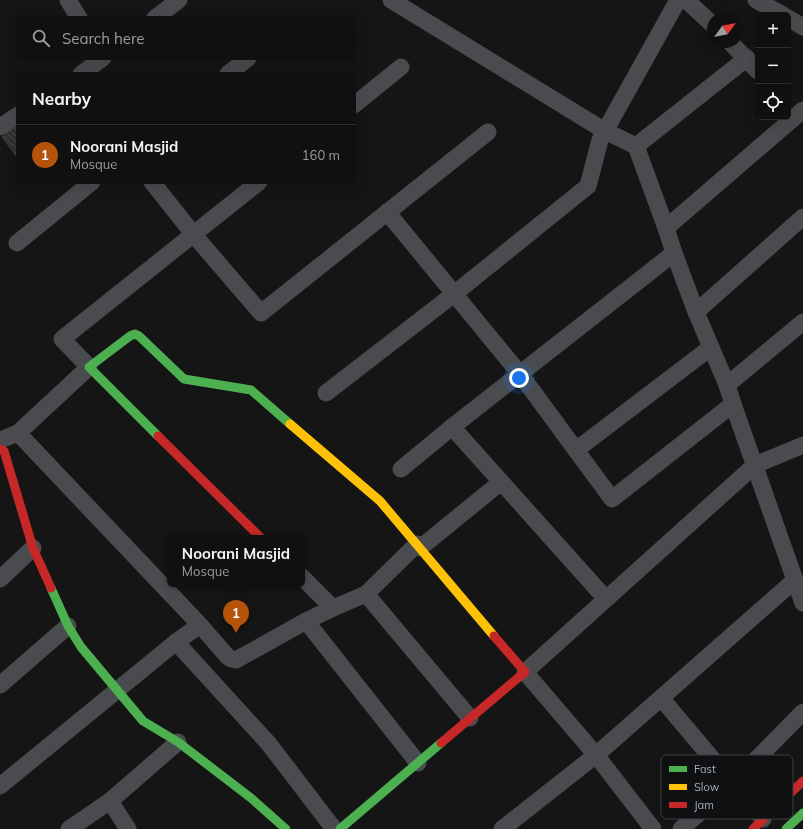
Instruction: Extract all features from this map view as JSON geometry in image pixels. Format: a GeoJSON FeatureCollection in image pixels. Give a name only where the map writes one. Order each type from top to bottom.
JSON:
{"type":"FeatureCollection","features":[{"type":"Feature","properties":{"kind":"main road"},"geometry":{"type":"LineString","coordinates":[[258,535],[89,366],[130,336],[135,334],[139,336],[184,379],[251,390],[303,436],[380,500],[525,672],[340,829]]}},
{"type":"Feature","properties":{"kind":"main road"},"geometry":{"type":"LineString","coordinates":[[0,449],[4,451],[6,479],[33,548],[68,626],[81,647],[142,720],[178,742],[251,798],[286,829]]}},
{"type":"Feature","properties":{"kind":"main road"},"geometry":{"type":"LineString","coordinates":[[793,791],[803,781]]}},
{"type":"Feature","properties":{"kind":"main road"},"geometry":{"type":"LineString","coordinates":[[786,829],[803,813]]}},
{"type":"Feature","properties":{"kind":"street"},"geometry":{"type":"LineString","coordinates":[[68,0],[78,16]]}},
{"type":"Feature","properties":{"kind":"street"},"geometry":{"type":"LineString","coordinates":[[159,16],[179,0]]}},
{"type":"Feature","properties":{"kind":"street"},"geometry":{"type":"LineString","coordinates":[[392,0],[605,131],[636,146],[696,312],[727,385],[803,603]]}},
{"type":"Feature","properties":{"kind":"street"},"geometry":{"type":"LineString","coordinates":[[756,0],[777,12]]}},
{"type":"Feature","properties":{"kind":"street"},"geometry":{"type":"LineString","coordinates":[[326,393],[454,294],[588,186],[600,140],[675,2],[707,22]]}},
{"type":"Feature","properties":{"kind":"street"},"geometry":{"type":"LineString","coordinates":[[791,20],[803,27]]}},
{"type":"Feature","properties":{"kind":"street"},"geometry":{"type":"LineString","coordinates":[[736,48],[755,67]]}},
{"type":"Feature","properties":{"kind":"street"},"geometry":{"type":"LineString","coordinates":[[636,146],[747,58]]}},
{"type":"Feature","properties":{"kind":"street"},"geometry":{"type":"LineString","coordinates":[[84,72],[100,60]]}},
{"type":"Feature","properties":{"kind":"street"},"geometry":{"type":"LineString","coordinates":[[230,72],[246,60]]}},
{"type":"Feature","properties":{"kind":"street"},"geometry":{"type":"LineString","coordinates":[[356,103],[401,67]]}},
{"type":"Feature","properties":{"kind":"street"},"geometry":{"type":"LineString","coordinates":[[666,228],[798,113]]}},
{"type":"Feature","properties":{"kind":"street"},"geometry":{"type":"LineString","coordinates":[[0,127],[16,116]]}},
{"type":"Feature","properties":{"kind":"street"},"geometry":{"type":"LineString","coordinates":[[154,184],[194,235],[261,313],[488,132]]}},
{"type":"Feature","properties":{"kind":"street"},"geometry":{"type":"LineString","coordinates":[[17,243],[90,184]]}},
{"type":"Feature","properties":{"kind":"street"},"geometry":{"type":"LineString","coordinates":[[0,440],[18,433],[89,366],[62,338],[257,184]]}},
{"type":"Feature","properties":{"kind":"street"},"geometry":{"type":"LineString","coordinates":[[387,212],[520,374],[612,499],[733,404]]}},
{"type":"Feature","properties":{"kind":"street"},"geometry":{"type":"LineString","coordinates":[[696,312],[803,217]]}},
{"type":"Feature","properties":{"kind":"street"},"geometry":{"type":"LineString","coordinates":[[401,469],[452,427],[674,253]]}},
{"type":"Feature","properties":{"kind":"street"},"geometry":{"type":"LineString","coordinates":[[727,385],[803,322]]}},
{"type":"Feature","properties":{"kind":"street"},"geometry":{"type":"LineString","coordinates":[[576,450],[710,348]]}},
{"type":"Feature","properties":{"kind":"street"},"geometry":{"type":"LineString","coordinates":[[452,427],[606,599]]}},
{"type":"Feature","properties":{"kind":"street"},"geometry":{"type":"LineString","coordinates":[[18,433],[200,625],[227,656],[236,660],[306,621],[366,594],[419,546],[501,482]]}},
{"type":"Feature","properties":{"kind":"street"},"geometry":{"type":"LineString","coordinates":[[653,829],[596,755],[525,672],[755,465],[803,445]]}},
{"type":"Feature","properties":{"kind":"street"},"geometry":{"type":"LineString","coordinates":[[0,579],[33,548]]}},
{"type":"Feature","properties":{"kind":"street"},"geometry":{"type":"LineString","coordinates":[[305,580],[333,608]]}},
{"type":"Feature","properties":{"kind":"street"},"geometry":{"type":"LineString","coordinates":[[502,829],[596,755],[795,580]]}},
{"type":"Feature","properties":{"kind":"street"},"geometry":{"type":"LineString","coordinates":[[366,594],[470,718]]}},
{"type":"Feature","properties":{"kind":"street"},"geometry":{"type":"LineString","coordinates":[[306,621],[418,763]]}},
{"type":"Feature","properties":{"kind":"street"},"geometry":{"type":"LineString","coordinates":[[0,786],[176,642],[200,625]]}},
{"type":"Feature","properties":{"kind":"street"},"geometry":{"type":"LineString","coordinates":[[0,685],[68,626]]}},
{"type":"Feature","properties":{"kind":"street"},"geometry":{"type":"LineString","coordinates":[[176,642],[269,744],[334,829]]}},
{"type":"Feature","properties":{"kind":"street"},"geometry":{"type":"LineString","coordinates":[[661,698],[709,755]]}},
{"type":"Feature","properties":{"kind":"street"},"geometry":{"type":"LineString","coordinates":[[760,755],[803,712]]}},
{"type":"Feature","properties":{"kind":"street"},"geometry":{"type":"LineString","coordinates":[[69,829],[110,801],[178,742]]}},
{"type":"Feature","properties":{"kind":"street"},"geometry":{"type":"LineString","coordinates":[[110,801],[128,829]]}},
{"type":"Feature","properties":{"kind":"street"},"geometry":{"type":"LineString","coordinates":[[681,829],[692,819]]}},
{"type":"Feature","properties":{"kind":"building"},"geometry":{"type":"Polygon","coordinates":[[[16,125],[16,155],[2,137],[16,125]]]}},
{"type":"Feature","properties":{"kind":"traffic: fast"},"geometry":{"type":"LineString","coordinates":[[158,436],[89,367],[130,336],[135,334],[139,336],[184,379],[251,390],[290,424]]}},
{"type":"Feature","properties":{"kind":"traffic: fast"},"geometry":{"type":"LineString","coordinates":[[51,588],[68,626],[81,647],[143,721],[178,742],[251,798],[286,829]]}},
{"type":"Feature","properties":{"kind":"traffic: fast"},"geometry":{"type":"LineString","coordinates":[[340,829],[441,743]]}},
{"type":"Feature","properties":{"kind":"traffic: fast"},"geometry":{"type":"LineString","coordinates":[[786,829],[803,813]]}},
{"type":"Feature","properties":{"kind":"traffic: slow"},"geometry":{"type":"LineString","coordinates":[[290,424],[380,501],[494,636]]}},
{"type":"Feature","properties":{"kind":"traffic: jam"},"geometry":{"type":"LineString","coordinates":[[158,436],[258,535]]}},
{"type":"Feature","properties":{"kind":"traffic: jam"},"geometry":{"type":"LineString","coordinates":[[0,449],[4,451],[33,548],[51,588]]}},
{"type":"Feature","properties":{"kind":"traffic: jam"},"geometry":{"type":"LineString","coordinates":[[441,743],[525,672],[494,636]]}},
{"type":"Feature","properties":{"kind":"traffic: jam"},"geometry":{"type":"LineString","coordinates":[[793,791],[803,781]]}},
{"type":"Feature","properties":{"kind":"traffic: jam"},"geometry":{"type":"LineString","coordinates":[[753,829],[763,819]]}},
{"type":"Feature","properties":{"kind":"place","name":"Noorani Masjid"},"geometry":{"type":"Point","coordinates":[236,633]}}]}
